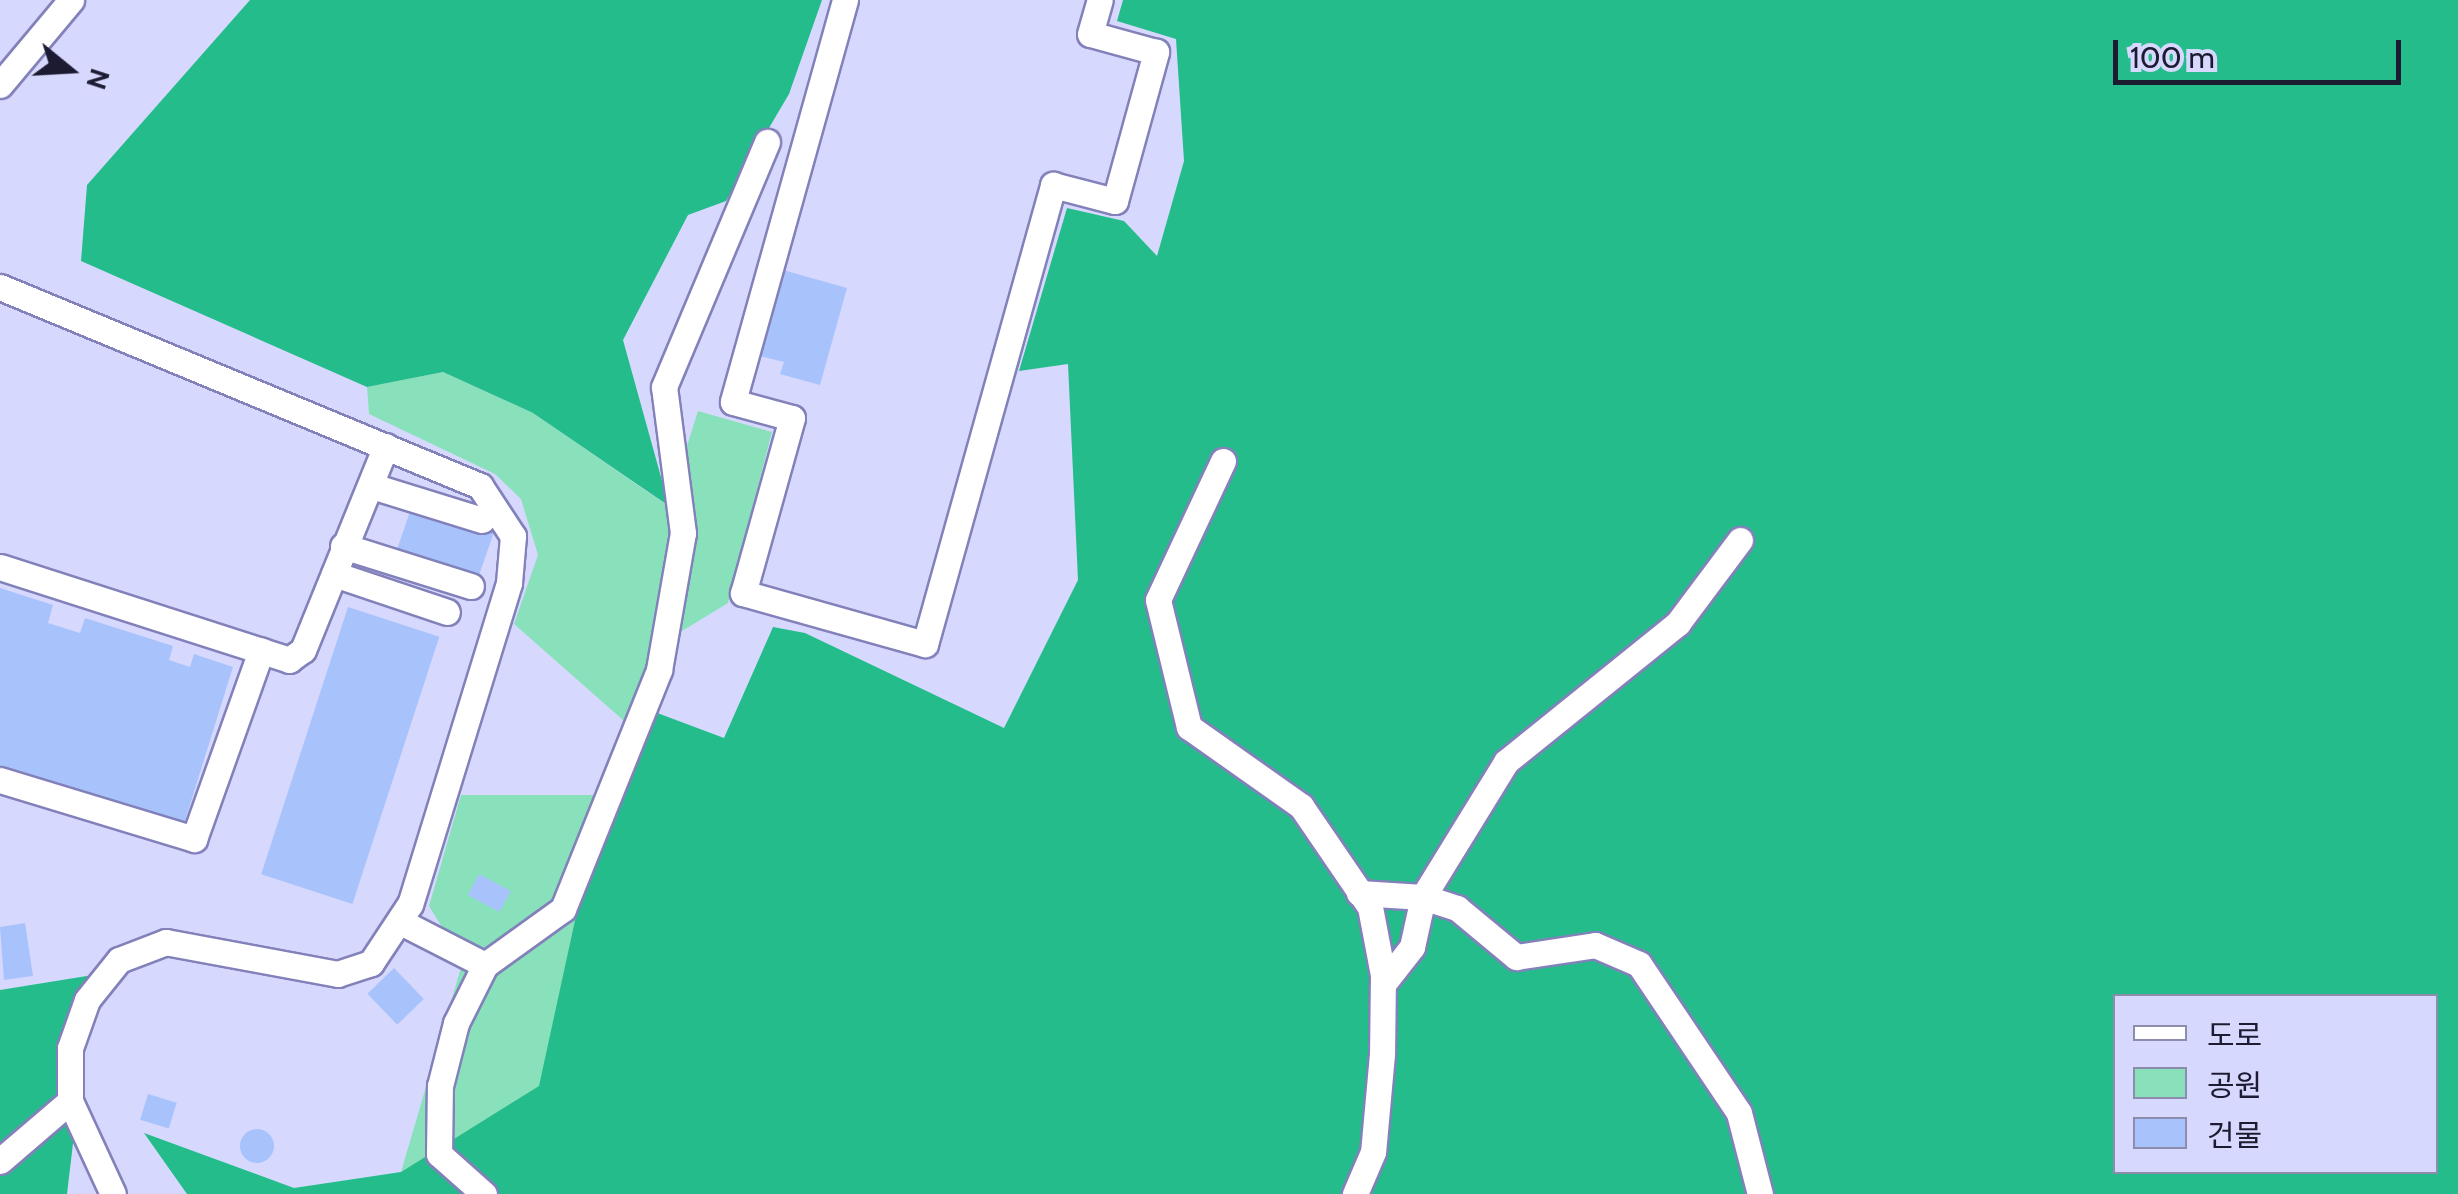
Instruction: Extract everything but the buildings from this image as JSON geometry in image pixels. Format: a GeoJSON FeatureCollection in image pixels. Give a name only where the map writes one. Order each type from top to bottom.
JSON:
{"type":"FeatureCollection","features":[{"type":"Feature","properties":{"kind":"lane"},"geometry":{"type":"LineString","coordinates":[[0,85],[71,0]]}},
{"type":"Feature","properties":{"kind":"lane"},"geometry":{"type":"LineString","coordinates":[[845,0],[733,402],[792,418],[743,593],[926,644],[1053,184],[1114,202],[1156,52],[1090,34],[1100,0]]}},
{"type":"Feature","properties":{"kind":"lane"},"geometry":{"type":"LineString","coordinates":[[484,1194],[446,1165],[437,1124],[456,1023],[485,965],[562,909],[667,673],[683,533],[664,387],[762,154],[796,177]]}},
{"type":"Feature","properties":{"kind":"lane"},"geometry":{"type":"LineString","coordinates":[[0,287],[480,486],[506,516],[514,554],[401,922],[371,963],[338,974],[194,943],[142,946],[103,976],[82,1011],[70,1101],[113,1194]]}},
{"type":"Feature","properties":{"kind":"lane"},"geometry":{"type":"LineString","coordinates":[[0,567],[261,651],[298,656],[386,446]]}},
{"type":"Feature","properties":{"kind":"lane"},"geometry":{"type":"LineString","coordinates":[[1223,461],[1158,600],[1184,718],[1301,806],[1359,893],[1383,984],[1376,1130],[1355,1194]]}},
{"type":"Feature","properties":{"kind":"lane"},"geometry":{"type":"LineString","coordinates":[[372,486],[482,520]]}},
{"type":"Feature","properties":{"kind":"lane"},"geometry":{"type":"LineString","coordinates":[[1383,984],[1412,947],[1428,898],[1506,762],[1678,623],[1740,540]]}},
{"type":"Feature","properties":{"kind":"lane"},"geometry":{"type":"LineString","coordinates":[[343,546],[472,586]]}},
{"type":"Feature","properties":{"kind":"lane"},"geometry":{"type":"LineString","coordinates":[[334,574],[447,612]]}},
{"type":"Feature","properties":{"kind":"lane"},"geometry":{"type":"LineString","coordinates":[[0,780],[194,839],[261,651]]}},
{"type":"Feature","properties":{"kind":"lane"},"geometry":{"type":"LineString","coordinates":[[1359,893],[1428,898],[1457,908],[1516,957],[1595,945],[1640,964],[1738,1113],[1760,1194]]}},
{"type":"Feature","properties":{"kind":"lane"},"geometry":{"type":"LineString","coordinates":[[401,922],[485,965]]}},
{"type":"Feature","properties":{"kind":"lane"},"geometry":{"type":"LineString","coordinates":[[0,1161],[70,1101]]}},
{"type":"Feature","properties":{"kind":"green space"},"geometry":{"type":"Polygon","coordinates":[[[250,0],[822,0],[789,94],[726,201],[688,215],[623,340],[669,506],[533,413],[443,372],[367,387],[81,261],[87,185],[250,0]]]}},
{"type":"Feature","properties":{"kind":"green space"},"geometry":{"type":"Polygon","coordinates":[[[1123,0],[2458,0],[2458,1194],[187,1194],[144,1133],[294,1188],[401,1172],[539,1086],[577,911],[652,711],[724,738],[773,627],[805,633],[1004,728],[1078,580],[1068,364],[1019,371],[1067,208],[1124,221],[1157,256],[1184,161],[1176,39],[1117,21],[1123,0]]]}},
{"type":"Feature","properties":{"kind":"green space"},"geometry":{"type":"Polygon","coordinates":[[[443,372],[533,413],[668,506],[698,411],[772,432],[728,603],[682,631],[577,911],[540,1086],[401,1172],[463,961],[429,906],[461,795],[603,795],[623,720],[514,624],[538,555],[521,499],[495,474],[369,414],[367,387],[443,372]]]}},
{"type":"Feature","properties":{"kind":"green space"},"geometry":{"type":"Polygon","coordinates":[[[93,975],[67,1194],[0,1194],[0,990],[93,975]]]}}]}
